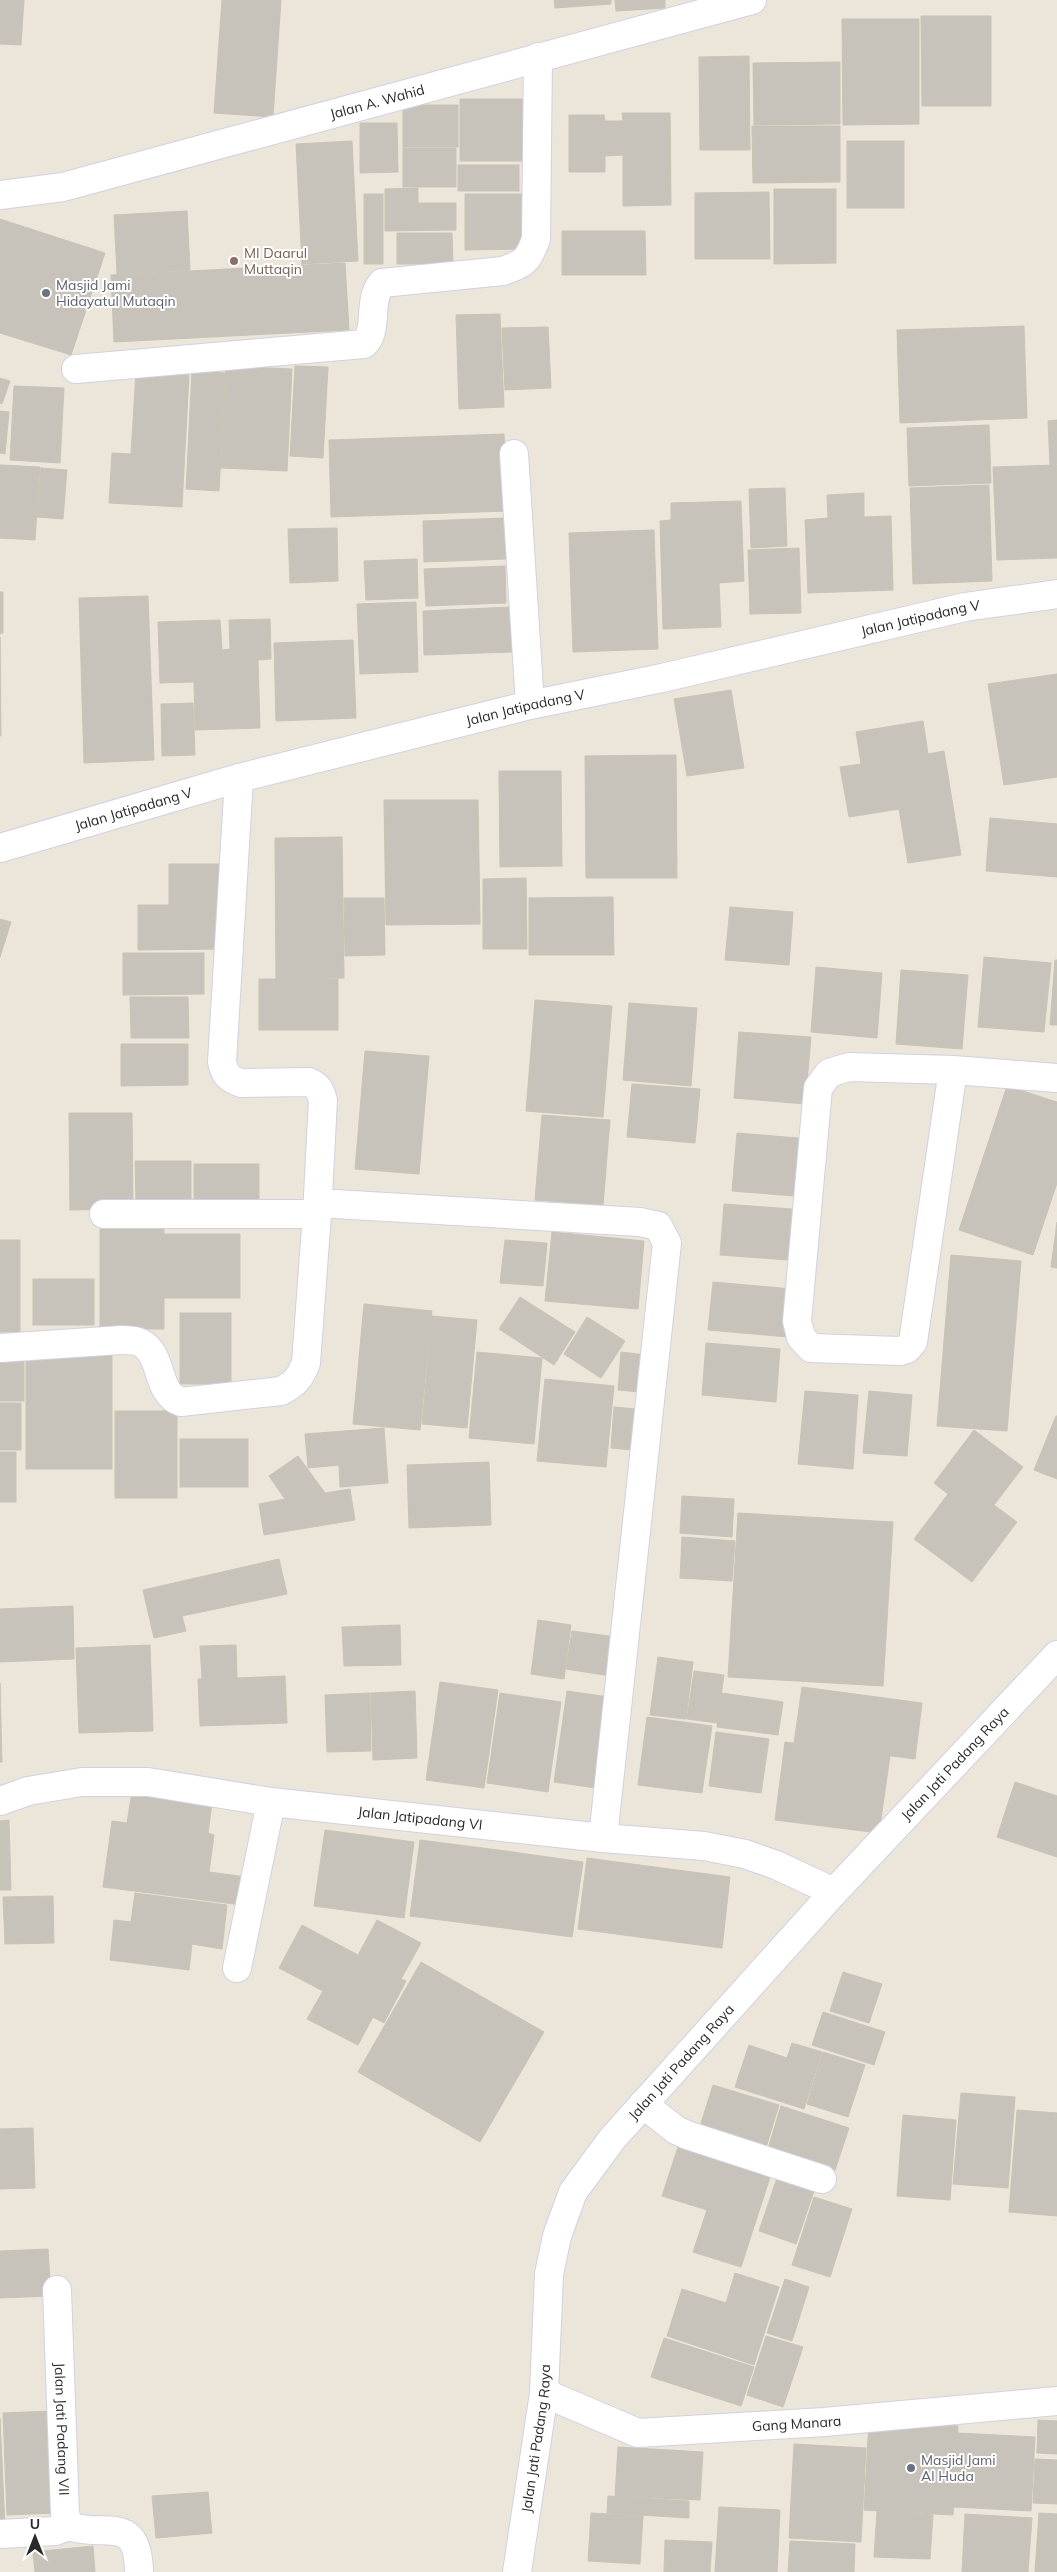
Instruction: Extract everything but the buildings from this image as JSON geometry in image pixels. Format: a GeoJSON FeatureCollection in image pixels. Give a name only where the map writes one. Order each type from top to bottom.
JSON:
{"type":"FeatureCollection","features":[{"type":"Feature","properties":{"kind":"street","name":"Jalan A. Wahid"},"geometry":{"type":"LineString","coordinates":[[0,195],[63,187],[752,0]]}},
{"type":"Feature","properties":{"kind":"street"},"geometry":{"type":"LineString","coordinates":[[76,368],[364,344],[370,336],[375,292],[382,283],[503,271],[521,264],[529,257],[536,239],[538,57]]}},
{"type":"Feature","properties":{"kind":"street"},"geometry":{"type":"LineString","coordinates":[[514,454],[530,705]]}},
{"type":"Feature","properties":{"kind":"street","name":"Jalan Jatipadang V"},"geometry":{"type":"LineString","coordinates":[[0,848],[239,778],[530,705],[662,678],[965,607],[1057,594]]}},
{"type":"Feature","properties":{"kind":"street"},"geometry":{"type":"LineString","coordinates":[[0,1348],[121,1340],[139,1342],[152,1354],[167,1393],[181,1402],[281,1391],[294,1385],[301,1376],[306,1363],[323,1100],[317,1086],[309,1082],[241,1083],[230,1080],[225,1074],[222,1062],[239,778]]}},
{"type":"Feature","properties":{"kind":"street"},"geometry":{"type":"LineString","coordinates":[[953,1070],[913,1342],[907,1349],[900,1352],[812,1348],[801,1337],[797,1320],[818,1088],[829,1073],[849,1067],[953,1070],[1057,1078]]}},
{"type":"Feature","properties":{"kind":"street"},"geometry":{"type":"LineString","coordinates":[[104,1214],[317,1209],[640,1222],[658,1226],[667,1243],[603,1838]]}},
{"type":"Feature","properties":{"kind":"street","name":"Jalan Jati Padang Raya"},"geometry":{"type":"LineString","coordinates":[[517,2572],[544,2393],[549,2274],[564,2214],[573,2192],[612,2139],[834,1892],[1057,1655]]}},
{"type":"Feature","properties":{"kind":"street","name":"Jalan Jatipadang VI"},"geometry":{"type":"LineString","coordinates":[[0,1801],[28,1791],[82,1782],[148,1782],[271,1802],[603,1838],[704,1846],[745,1854],[776,1865],[834,1892]]}},
{"type":"Feature","properties":{"kind":"street"},"geometry":{"type":"LineString","coordinates":[[237,1968],[271,1802]]}},
{"type":"Feature","properties":{"kind":"street"},"geometry":{"type":"LineString","coordinates":[[643,2104],[676,2130],[686,2135],[822,2179]]}},
{"type":"Feature","properties":{"kind":"street","name":"Jalan Jati Padang VII"},"geometry":{"type":"LineString","coordinates":[[57,2290],[65,2514],[69,2526]]}},
{"type":"Feature","properties":{"kind":"street","name":"Gang Manara"},"geometry":{"type":"LineString","coordinates":[[544,2393],[638,2432],[824,2422],[1057,2401]]}},
{"type":"Feature","properties":{"kind":"street"},"geometry":{"type":"LineString","coordinates":[[0,2534],[55,2531],[69,2526],[80,2530],[116,2529],[127,2535],[135,2547],[139,2572]]}},
{"type":"Feature","properties":{"kind":"place","name":"MI Daarul Muttaqin"},"geometry":{"type":"Point","coordinates":[234,261]}},
{"type":"Feature","properties":{"kind":"place","name":"Masjid Jami Hidayatul Mutaqin"},"geometry":{"type":"Point","coordinates":[46,293]}},
{"type":"Feature","properties":{"kind":"place","name":"Masjid Jami Al Huda"},"geometry":{"type":"Point","coordinates":[911,2468]}}]}
